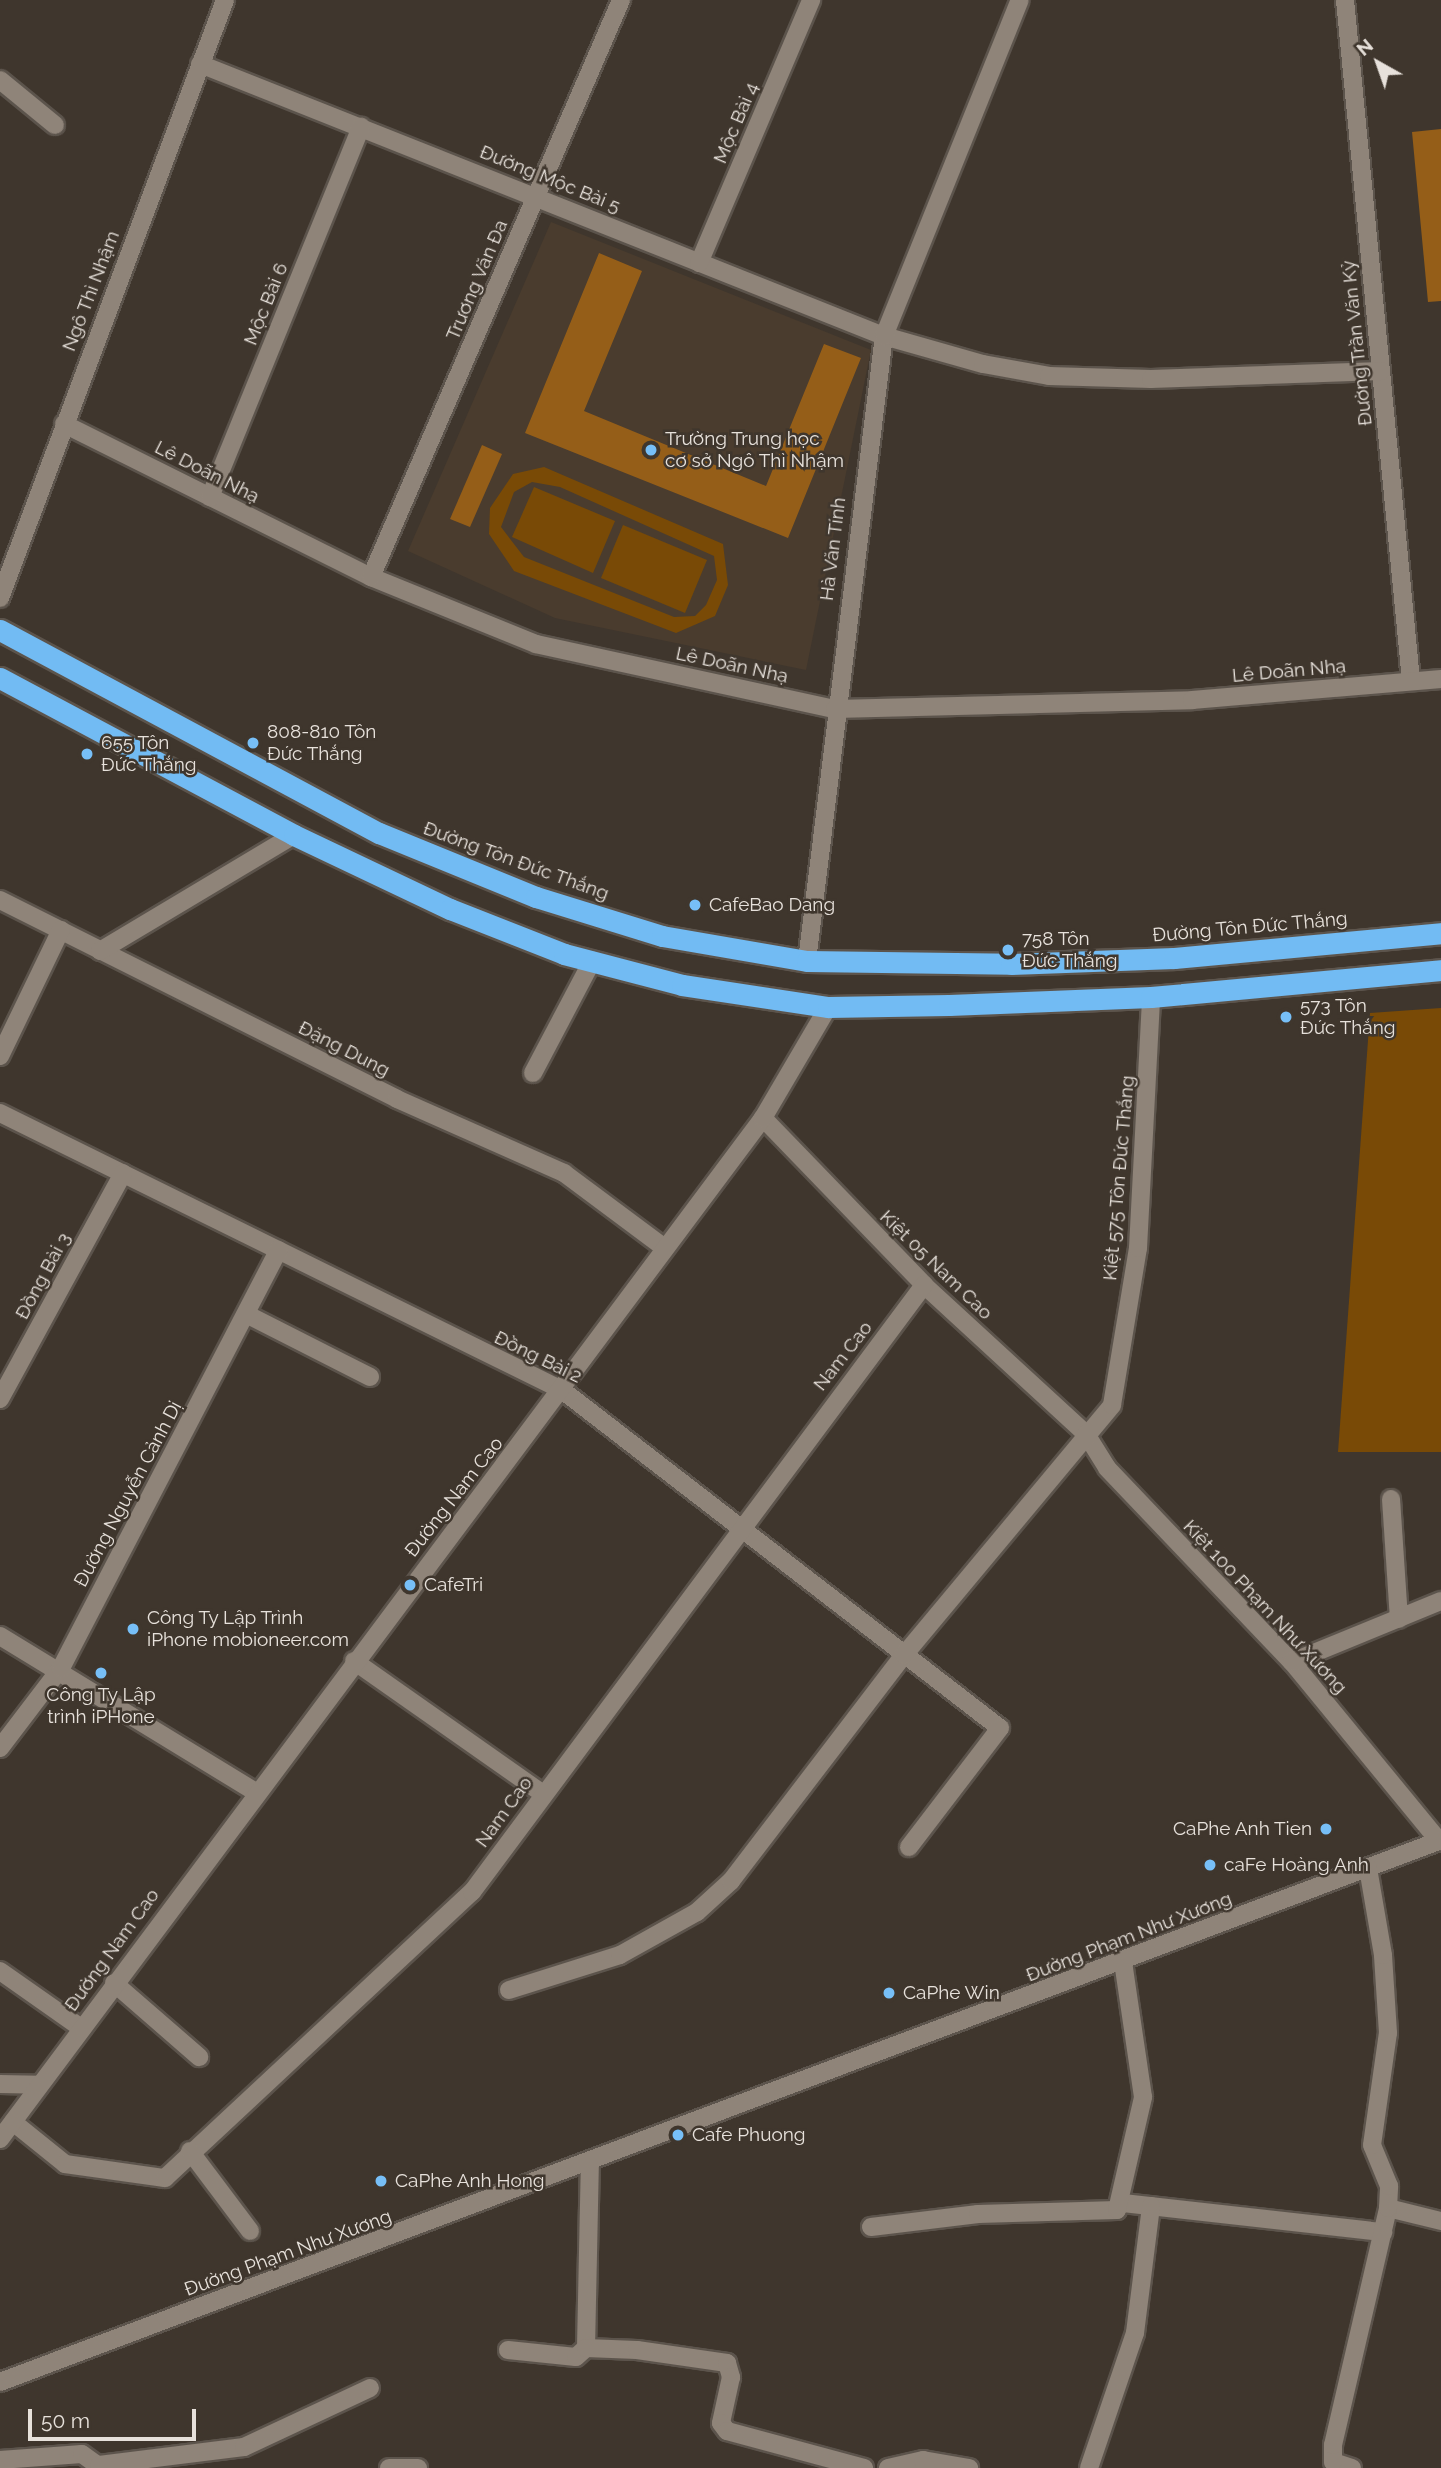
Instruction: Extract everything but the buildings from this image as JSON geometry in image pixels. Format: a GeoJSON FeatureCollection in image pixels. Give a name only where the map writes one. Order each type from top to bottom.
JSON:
{"type":"FeatureCollection","features":[{"type":"Feature","properties":{"kind":"highway","name":"Đường Tôn Đức Thắng"},"geometry":{"type":"LineString","coordinates":[[0,630],[379,833],[536,897],[662,936],[807,961],[1174,958],[1441,933]]}},
{"type":"Feature","properties":{"kind":"highway"},"geometry":{"type":"LineString","coordinates":[[0,678],[293,835],[450,909],[592,961],[682,985],[828,1007],[1151,997],[1441,970]]}},
{"type":"Feature","properties":{"kind":"street","name":"Ngô Thì Nhậm"},"geometry":{"type":"LineString","coordinates":[[0,598],[225,0]]}},
{"type":"Feature","properties":{"kind":"street","name":"Trương Văn Đa"},"geometry":{"type":"LineString","coordinates":[[371,577],[621,0]]}},
{"type":"Feature","properties":{"kind":"street","name":"Mộc Bài 4"},"geometry":{"type":"LineString","coordinates":[[699,263],[811,0]]}},
{"type":"Feature","properties":{"kind":"street","name":"Hà Văn Tính"},"geometry":{"type":"LineString","coordinates":[[807,961],[835,709],[884,335],[1020,0]]}},
{"type":"Feature","properties":{"kind":"street","name":"Đường Trần Văn Kỷ"},"geometry":{"type":"LineString","coordinates":[[1345,0],[1411,681]]}},
{"type":"Feature","properties":{"kind":"street","name":"Đường Mộc Bài 5"},"geometry":{"type":"LineString","coordinates":[[200,64],[884,335],[1049,376],[1381,371]]}},
{"type":"Feature","properties":{"kind":"street"},"geometry":{"type":"LineString","coordinates":[[0,80],[55,125]]}},
{"type":"Feature","properties":{"kind":"street","name":"Mộc Bài 6"},"geometry":{"type":"LineString","coordinates":[[210,497],[361,127]]}},
{"type":"Feature","properties":{"kind":"street","name":"Lê Doãn Nhạ"},"geometry":{"type":"LineString","coordinates":[[64,424],[371,577],[536,644],[835,709],[1192,700],[1441,679]]}},
{"type":"Feature","properties":{"kind":"street"},"geometry":{"type":"LineString","coordinates":[[100,951],[293,835]]}},
{"type":"Feature","properties":{"kind":"street","name":"Đặng Dung"},"geometry":{"type":"LineString","coordinates":[[0,900],[397,1100],[564,1173],[662,1246]]}},
{"type":"Feature","properties":{"kind":"street"},"geometry":{"type":"LineString","coordinates":[[0,1056],[61,930]]}},
{"type":"Feature","properties":{"kind":"street"},"geometry":{"type":"LineString","coordinates":[[533,1073],[592,961]]}},
{"type":"Feature","properties":{"kind":"street","name":"Kiệt 575 Tôn Đức Thắng"},"geometry":{"type":"LineString","coordinates":[[509,1990],[620,1955],[697,1912],[731,1881],[904,1655],[1112,1405],[1138,1248],[1151,997]]}},
{"type":"Feature","properties":{"kind":"street","name":"Đường Nam Cao"},"geometry":{"type":"LineString","coordinates":[[0,2139],[254,1791],[562,1390],[662,1246],[762,1118],[828,1007]]}},
{"type":"Feature","properties":{"kind":"street","name":"Đồng Bài 2"},"geometry":{"type":"LineString","coordinates":[[0,1113],[562,1390],[737,1529],[1000,1728],[909,1847]]}},
{"type":"Feature","properties":{"kind":"street","name":"Kiệt 05 Nam Cao"},"geometry":{"type":"LineString","coordinates":[[762,1118],[924,1285],[1086,1434]]}},
{"type":"Feature","properties":{"kind":"street","name":"Đồng Bài 3"},"geometry":{"type":"LineString","coordinates":[[0,1399],[122,1173]]}},
{"type":"Feature","properties":{"kind":"street","name":"Đường Nguyễn Cảnh Dị"},"geometry":{"type":"LineString","coordinates":[[0,1748],[61,1668],[279,1250]]}},
{"type":"Feature","properties":{"kind":"street","name":"Nam Cao"},"geometry":{"type":"LineString","coordinates":[[13,2122],[65,2164],[97,2173],[165,2178],[190,2151],[472,1892],[737,1529],[924,1285]]}},
{"type":"Feature","properties":{"kind":"street"},"geometry":{"type":"LineString","coordinates":[[246,1314],[370,1377]]}},
{"type":"Feature","properties":{"kind":"street","name":"Kiệt 100 Phạm Như Xương"},"geometry":{"type":"LineString","coordinates":[[1086,1434],[1107,1468],[1292,1662],[1440,1840]]}},
{"type":"Feature","properties":{"kind":"street"},"geometry":{"type":"LineString","coordinates":[[1391,1499],[1399,1619]]}},
{"type":"Feature","properties":{"kind":"street"},"geometry":{"type":"LineString","coordinates":[[1292,1662],[1441,1601]]}},
{"type":"Feature","properties":{"kind":"street"},"geometry":{"type":"LineString","coordinates":[[0,1636],[61,1668],[254,1791]]}},
{"type":"Feature","properties":{"kind":"street"},"geometry":{"type":"LineString","coordinates":[[354,1661],[543,1794]]}},
{"type":"Feature","properties":{"kind":"street","name":"Đường Phạm Như Xương"},"geometry":{"type":"LineString","coordinates":[[0,2382],[590,2164],[1440,1840]]}},
{"type":"Feature","properties":{"kind":"street"},"geometry":{"type":"LineString","coordinates":[[1352,2468],[1329,2465],[1383,2232],[1389,2186],[1372,2146],[1388,2033],[1383,1955],[1368,1868]]}},
{"type":"Feature","properties":{"kind":"street"},"geometry":{"type":"LineString","coordinates":[[871,2227],[978,2214],[1117,2210],[1123,2203],[1143,2097],[1123,1962]]}},
{"type":"Feature","properties":{"kind":"street"},"geometry":{"type":"LineString","coordinates":[[0,1971],[81,2028]]}},
{"type":"Feature","properties":{"kind":"street"},"geometry":{"type":"LineString","coordinates":[[114,1983],[199,2057]]}},
{"type":"Feature","properties":{"kind":"street"},"geometry":{"type":"LineString","coordinates":[[0,2084],[39,2085]]}},
{"type":"Feature","properties":{"kind":"street"},"geometry":{"type":"LineString","coordinates":[[190,2151],[250,2231]]}},
{"type":"Feature","properties":{"kind":"street"},"geometry":{"type":"LineString","coordinates":[[508,2350],[576,2357],[586,2348],[590,2164]]}},
{"type":"Feature","properties":{"kind":"street"},"geometry":{"type":"LineString","coordinates":[[1123,2203],[1383,2232]]}},
{"type":"Feature","properties":{"kind":"street"},"geometry":{"type":"LineString","coordinates":[[1089,2468],[1135,2333],[1151,2206]]}},
{"type":"Feature","properties":{"kind":"street"},"geometry":{"type":"LineString","coordinates":[[1388,2208],[1441,2221]]}},
{"type":"Feature","properties":{"kind":"street"},"geometry":{"type":"LineString","coordinates":[[586,2348],[727,2363],[731,2377],[721,2423],[727,2431],[864,2468]]}},
{"type":"Feature","properties":{"kind":"street"},"geometry":{"type":"LineString","coordinates":[[0,2460],[65,2452],[100,2467],[225,2450],[261,2441],[370,2388]]}},
{"type":"Feature","properties":{"kind":"street"},"geometry":{"type":"LineString","coordinates":[[888,2468],[939,2460],[969,2468]]}},
{"type":"Feature","properties":{"kind":"street"},"geometry":{"type":"LineString","coordinates":[[389,2468],[418,2468]]}},
{"type":"Feature","properties":{"kind":"shaded area","name":"Trường Trung học cơ sở Ngô Thì Nhậm"},"geometry":{"type":"Polygon","coordinates":[[[551,222],[871,350],[806,670],[555,618],[408,551],[551,222]]]}},
{"type":"Feature","properties":{"kind":"shaded area"},"geometry":{"type":"Polygon","coordinates":[[[544,467],[723,544],[728,585],[715,616],[676,633],[514,571],[489,534],[490,508],[513,474],[544,467]],[[532,482],[514,492],[501,527],[524,557],[674,617],[695,616],[706,605],[717,580],[714,556],[560,487],[532,482]]]}},
{"type":"Feature","properties":{"kind":"shaded area"},"geometry":{"type":"Polygon","coordinates":[[[534,487],[615,521],[593,573],[512,537],[534,487]]]}},
{"type":"Feature","properties":{"kind":"shaded area"},"geometry":{"type":"Polygon","coordinates":[[[623,525],[707,560],[685,613],[601,578],[623,525]]]}},
{"type":"Feature","properties":{"kind":"shaded area"},"geometry":{"type":"Polygon","coordinates":[[[1441,1008],[1441,1452],[1338,1452],[1370,1013],[1441,1008]]]}},
{"type":"Feature","properties":{"kind":"place","name":"Trường Trung học cơ sở Ngô Thì Nhậm"},"geometry":{"type":"Point","coordinates":[651,450]}},
{"type":"Feature","properties":{"kind":"place","name":"808-810 Tôn Đức Thắng"},"geometry":{"type":"Point","coordinates":[253,743]}},
{"type":"Feature","properties":{"kind":"place","name":"655 Tôn Đức Thắng"},"geometry":{"type":"Point","coordinates":[87,754]}},
{"type":"Feature","properties":{"kind":"place","name":"CafeBao Dang"},"geometry":{"type":"Point","coordinates":[695,905]}},
{"type":"Feature","properties":{"kind":"place","name":"758 Tôn Đức Thắng"},"geometry":{"type":"Point","coordinates":[1008,950]}},
{"type":"Feature","properties":{"kind":"place","name":"573 Tôn Đức Thắng"},"geometry":{"type":"Point","coordinates":[1286,1017]}},
{"type":"Feature","properties":{"kind":"place","name":"CafeTri"},"geometry":{"type":"Point","coordinates":[410,1585]}},
{"type":"Feature","properties":{"kind":"place","name":"Công Ty Lập Trình iPhone mobioneer.com"},"geometry":{"type":"Point","coordinates":[133,1629]}},
{"type":"Feature","properties":{"kind":"place","name":"Công Ty Lập trình iPHone"},"geometry":{"type":"Point","coordinates":[101,1673]}},
{"type":"Feature","properties":{"kind":"place","name":"CaPhe Anh Tien"},"geometry":{"type":"Point","coordinates":[1326,1829]}},
{"type":"Feature","properties":{"kind":"place","name":"caFe Hoàng Anh"},"geometry":{"type":"Point","coordinates":[1210,1865]}},
{"type":"Feature","properties":{"kind":"place","name":"CaPhe Win"},"geometry":{"type":"Point","coordinates":[889,1993]}},
{"type":"Feature","properties":{"kind":"place","name":"Cafe Phuong"},"geometry":{"type":"Point","coordinates":[678,2135]}},
{"type":"Feature","properties":{"kind":"place","name":"CaPhe Anh Hong"},"geometry":{"type":"Point","coordinates":[381,2181]}}]}
